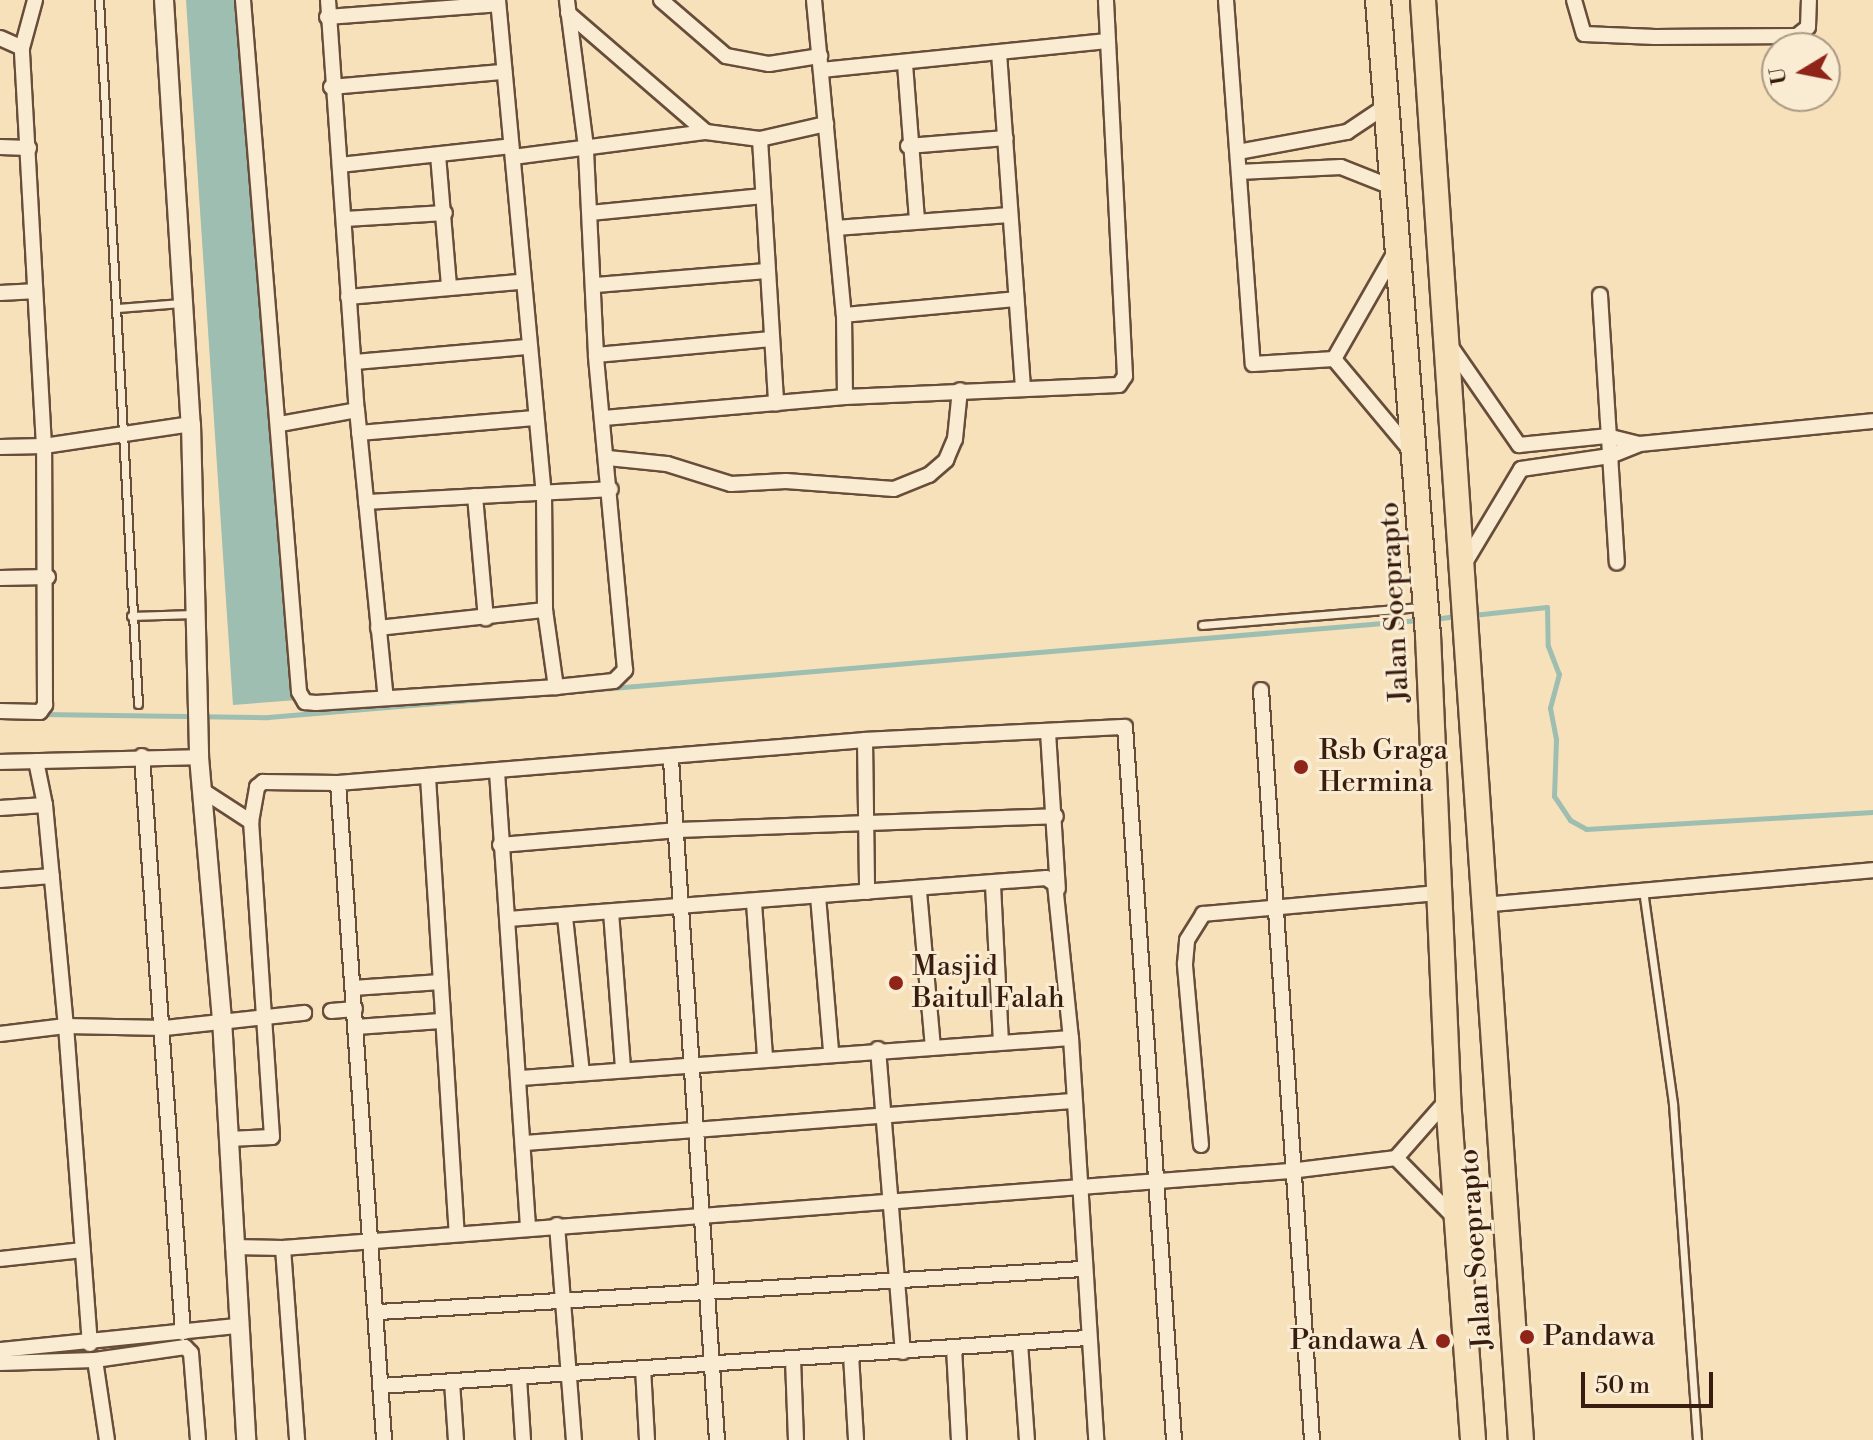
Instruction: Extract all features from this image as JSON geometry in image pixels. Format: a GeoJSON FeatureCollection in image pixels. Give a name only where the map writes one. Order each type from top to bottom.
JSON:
{"type":"FeatureCollection","features":[{"type":"Feature","properties":{"kind":"highway","name":"Jalan Soeprapto"},"geometry":{"type":"LineString","coordinates":[[1378,0],[1416,456],[1448,1099],[1473,1440]]}},
{"type":"Feature","properties":{"kind":"highway","name":"Jalan Soeprapto"},"geometry":{"type":"LineString","coordinates":[[1423,0],[1466,617],[1482,905],[1521,1440]]}},
{"type":"Feature","properties":{"kind":"street"},"geometry":{"type":"LineString","coordinates":[[0,711],[40,712],[45,705],[48,577],[44,446],[33,291],[29,148],[22,48],[35,0]]}},
{"type":"Feature","properties":{"kind":"street"},"geometry":{"type":"LineString","coordinates":[[164,0],[191,424],[199,757],[222,1019],[237,1326],[246,1440]]}},
{"type":"Feature","properties":{"kind":"street"},"geometry":{"type":"LineString","coordinates":[[243,0],[280,424],[299,692],[305,702],[556,687],[614,681],[625,670],[611,489],[596,355],[596,285],[586,147],[568,4]]}},
{"type":"Feature","properties":{"kind":"street"},"geometry":{"type":"LineString","coordinates":[[328,0],[331,87],[345,219],[357,410],[386,698]]}},
{"type":"Feature","properties":{"kind":"street"},"geometry":{"type":"LineString","coordinates":[[661,0],[726,56],[769,64],[905,64],[1108,41]]}},
{"type":"Feature","properties":{"kind":"street"},"geometry":{"type":"LineString","coordinates":[[814,0],[844,315],[845,397]]}},
{"type":"Feature","properties":{"kind":"street"},"geometry":{"type":"LineString","coordinates":[[604,418],[845,397],[1023,386],[1113,388],[1125,376],[1106,0]]}},
{"type":"Feature","properties":{"kind":"street"},"geometry":{"type":"LineString","coordinates":[[1226,0],[1253,364],[1334,359]]}},
{"type":"Feature","properties":{"kind":"street"},"geometry":{"type":"LineString","coordinates":[[1574,0],[1584,34],[1670,37],[1797,36],[1808,27],[1809,0]]}},
{"type":"Feature","properties":{"kind":"street"},"geometry":{"type":"LineString","coordinates":[[327,17],[498,2],[526,347],[544,493],[545,610],[556,687]]}},
{"type":"Feature","properties":{"kind":"street"},"geometry":{"type":"LineString","coordinates":[[568,4],[706,132]]}},
{"type":"Feature","properties":{"kind":"street"},"geometry":{"type":"LineString","coordinates":[[0,38],[22,48]]}},
{"type":"Feature","properties":{"kind":"street"},"geometry":{"type":"LineString","coordinates":[[999,53],[1023,386]]}},
{"type":"Feature","properties":{"kind":"street"},"geometry":{"type":"LineString","coordinates":[[905,64],[908,146],[917,220]]}},
{"type":"Feature","properties":{"kind":"street"},"geometry":{"type":"LineString","coordinates":[[331,87],[504,72]]}},
{"type":"Feature","properties":{"kind":"street"},"geometry":{"type":"LineString","coordinates":[[1238,152],[1347,132],[1386,106]]}},
{"type":"Feature","properties":{"kind":"street"},"geometry":{"type":"LineString","coordinates":[[340,165],[438,155],[586,147],[706,132],[760,139],[826,124]]}},
{"type":"Feature","properties":{"kind":"street"},"geometry":{"type":"LineString","coordinates":[[908,146],[1006,138]]}},
{"type":"Feature","properties":{"kind":"street"},"geometry":{"type":"LineString","coordinates":[[760,139],[776,404]]}},
{"type":"Feature","properties":{"kind":"street"},"geometry":{"type":"LineString","coordinates":[[0,147],[29,148]]}},
{"type":"Feature","properties":{"kind":"street"},"geometry":{"type":"LineString","coordinates":[[438,155],[449,286]]}},
{"type":"Feature","properties":{"kind":"street"},"geometry":{"type":"LineString","coordinates":[[1239,172],[1341,167],[1394,188]]}},
{"type":"Feature","properties":{"kind":"street"},"geometry":{"type":"LineString","coordinates":[[590,213],[763,196]]}},
{"type":"Feature","properties":{"kind":"street"},"geometry":{"type":"LineString","coordinates":[[345,219],[445,213]]}},
{"type":"Feature","properties":{"kind":"street"},"geometry":{"type":"LineString","coordinates":[[836,228],[1009,215]]}},
{"type":"Feature","properties":{"kind":"street"},"geometry":{"type":"LineString","coordinates":[[1334,359],[1398,247]]}},
{"type":"Feature","properties":{"kind":"street"},"geometry":{"type":"LineString","coordinates":[[596,285],[766,271]]}},
{"type":"Feature","properties":{"kind":"street"},"geometry":{"type":"LineString","coordinates":[[348,297],[521,282]]}},
{"type":"Feature","properties":{"kind":"street"},"geometry":{"type":"LineString","coordinates":[[0,293],[33,291]]}},
{"type":"Feature","properties":{"kind":"street"},"geometry":{"type":"LineString","coordinates":[[1600,295],[1617,562]]}},
{"type":"Feature","properties":{"kind":"street"},"geometry":{"type":"LineString","coordinates":[[844,315],[1016,299]]}},
{"type":"Feature","properties":{"kind":"street"},"geometry":{"type":"LineString","coordinates":[[1445,337],[1519,445],[1521,469],[1462,566]]}},
{"type":"Feature","properties":{"kind":"street"},"geometry":{"type":"LineString","coordinates":[[596,355],[771,339]]}},
{"type":"Feature","properties":{"kind":"street"},"geometry":{"type":"LineString","coordinates":[[355,362],[526,347]]}},
{"type":"Feature","properties":{"kind":"street"},"geometry":{"type":"LineString","coordinates":[[1334,359],[1416,456]]}},
{"type":"Feature","properties":{"kind":"street"},"geometry":{"type":"LineString","coordinates":[[608,458],[667,464],[731,484],[786,481],[894,489],[929,475],[946,460],[955,439],[960,390]]}},
{"type":"Feature","properties":{"kind":"street"},"geometry":{"type":"LineString","coordinates":[[280,424],[357,410]]}},
{"type":"Feature","properties":{"kind":"street"},"geometry":{"type":"LineString","coordinates":[[359,433],[534,418]]}},
{"type":"Feature","properties":{"kind":"street"},"geometry":{"type":"LineString","coordinates":[[1521,469],[1610,456],[1639,444],[1873,421]]}},
{"type":"Feature","properties":{"kind":"street"},"geometry":{"type":"LineString","coordinates":[[0,447],[44,446],[191,424]]}},
{"type":"Feature","properties":{"kind":"street"},"geometry":{"type":"LineString","coordinates":[[1519,445],[1607,436],[1639,444]]}},
{"type":"Feature","properties":{"kind":"street"},"geometry":{"type":"LineString","coordinates":[[366,502],[611,489]]}},
{"type":"Feature","properties":{"kind":"street"},"geometry":{"type":"LineString","coordinates":[[475,496],[486,619]]}},
{"type":"Feature","properties":{"kind":"street"},"geometry":{"type":"LineString","coordinates":[[0,578],[48,577]]}},
{"type":"Feature","properties":{"kind":"street"},"geometry":{"type":"LineString","coordinates":[[378,628],[486,619],[545,610]]}},
{"type":"Feature","properties":{"kind":"street"},"geometry":{"type":"LineString","coordinates":[[1261,690],[1290,1171],[1312,1440]]}},
{"type":"Feature","properties":{"kind":"street"},"geometry":{"type":"LineString","coordinates":[[228,1139],[272,1137],[267,1017],[251,822],[257,787],[263,782],[338,783],[671,760],[865,740],[1121,726],[1128,732],[1174,1440]]}},
{"type":"Feature","properties":{"kind":"street"},"geometry":{"type":"LineString","coordinates":[[1048,732],[1071,1038],[1082,1269],[1096,1440]]}},
{"type":"Feature","properties":{"kind":"street"},"geometry":{"type":"LineString","coordinates":[[865,740],[867,892]]}},
{"type":"Feature","properties":{"kind":"street"},"geometry":{"type":"LineString","coordinates":[[0,762],[142,756],[199,757]]}},
{"type":"Feature","properties":{"kind":"street"},"geometry":{"type":"LineString","coordinates":[[142,756],[165,1028],[183,1333]]}},
{"type":"Feature","properties":{"kind":"street"},"geometry":{"type":"LineString","coordinates":[[671,760],[678,830],[678,908],[717,1440]]}},
{"type":"Feature","properties":{"kind":"street"},"geometry":{"type":"LineString","coordinates":[[36,761],[45,805],[66,1026],[90,1344]]}},
{"type":"Feature","properties":{"kind":"street"},"geometry":{"type":"LineString","coordinates":[[497,772],[500,845],[521,1078],[528,1228]]}},
{"type":"Feature","properties":{"kind":"street"},"geometry":{"type":"LineString","coordinates":[[428,777],[441,1021],[457,1233]]}},
{"type":"Feature","properties":{"kind":"street"},"geometry":{"type":"LineString","coordinates":[[338,783],[371,1241],[379,1312],[384,1440]]}},
{"type":"Feature","properties":{"kind":"street"},"geometry":{"type":"LineString","coordinates":[[202,790],[251,822]]}},
{"type":"Feature","properties":{"kind":"street"},"geometry":{"type":"LineString","coordinates":[[0,808],[45,805]]}},
{"type":"Feature","properties":{"kind":"street"},"geometry":{"type":"LineString","coordinates":[[500,845],[678,830],[1056,816]]}},
{"type":"Feature","properties":{"kind":"street"},"geometry":{"type":"LineString","coordinates":[[1482,905],[1873,870]]}},
{"type":"Feature","properties":{"kind":"street"},"geometry":{"type":"LineString","coordinates":[[0,880],[52,876]]}},
{"type":"Feature","properties":{"kind":"street"},"geometry":{"type":"LineString","coordinates":[[508,919],[754,903],[867,892],[919,891],[1046,878],[1058,889]]}},
{"type":"Feature","properties":{"kind":"street"},"geometry":{"type":"LineString","coordinates":[[993,885],[1001,1041]]}},
{"type":"Feature","properties":{"kind":"street"},"geometry":{"type":"LineString","coordinates":[[919,891],[933,1047]]}},
{"type":"Feature","properties":{"kind":"street"},"geometry":{"type":"LineString","coordinates":[[1201,1145],[1187,940],[1203,914],[1439,893]]}},
{"type":"Feature","properties":{"kind":"street"},"geometry":{"type":"LineString","coordinates":[[818,896],[831,1051]]}},
{"type":"Feature","properties":{"kind":"street"},"geometry":{"type":"LineString","coordinates":[[754,903],[765,1057]]}},
{"type":"Feature","properties":{"kind":"street"},"geometry":{"type":"LineString","coordinates":[[611,912],[623,1069]]}},
{"type":"Feature","properties":{"kind":"street"},"geometry":{"type":"LineString","coordinates":[[565,917],[582,1073]]}},
{"type":"Feature","properties":{"kind":"street"},"geometry":{"type":"LineString","coordinates":[[353,988],[441,982]]}},
{"type":"Feature","properties":{"kind":"street"},"geometry":{"type":"LineString","coordinates":[[331,1011],[355,1009]]}},
{"type":"Feature","properties":{"kind":"street"},"geometry":{"type":"LineString","coordinates":[[0,1034],[66,1026],[165,1028],[222,1019],[304,1013]]}},
{"type":"Feature","properties":{"kind":"street"},"geometry":{"type":"LineString","coordinates":[[356,1027],[441,1021]]}},
{"type":"Feature","properties":{"kind":"street"},"geometry":{"type":"LineString","coordinates":[[521,1078],[831,1051],[1071,1038]]}},
{"type":"Feature","properties":{"kind":"street"},"geometry":{"type":"LineString","coordinates":[[878,1049],[903,1352]]}},
{"type":"Feature","properties":{"kind":"street"},"geometry":{"type":"LineString","coordinates":[[233,1247],[283,1248],[892,1200],[1077,1191],[1290,1171],[1396,1158],[1448,1099]]}},
{"type":"Feature","properties":{"kind":"street"},"geometry":{"type":"LineString","coordinates":[[525,1143],[1072,1101]]}},
{"type":"Feature","properties":{"kind":"street"},"geometry":{"type":"LineString","coordinates":[[1396,1158],[1457,1220]]}},
{"type":"Feature","properties":{"kind":"street"},"geometry":{"type":"LineString","coordinates":[[557,1225],[566,1297],[574,1440]]}},
{"type":"Feature","properties":{"kind":"street"},"geometry":{"type":"LineString","coordinates":[[283,1248],[297,1440]]}},
{"type":"Feature","properties":{"kind":"street"},"geometry":{"type":"LineString","coordinates":[[0,1259],[83,1250]]}},
{"type":"Feature","properties":{"kind":"street"},"geometry":{"type":"LineString","coordinates":[[379,1312],[566,1297],[896,1284],[1082,1269]]}},
{"type":"Feature","properties":{"kind":"street"},"geometry":{"type":"LineString","coordinates":[[0,1350],[90,1344],[237,1326]]}},
{"type":"Feature","properties":{"kind":"street"},"geometry":{"type":"LineString","coordinates":[[381,1386],[1087,1338]]}},
{"type":"Feature","properties":{"kind":"street"},"geometry":{"type":"LineString","coordinates":[[1020,1343],[1027,1440]]}},
{"type":"Feature","properties":{"kind":"street"},"geometry":{"type":"LineString","coordinates":[[954,1348],[959,1440]]}},
{"type":"Feature","properties":{"kind":"street"},"geometry":{"type":"LineString","coordinates":[[0,1363],[95,1360],[189,1349],[198,1440]]}},
{"type":"Feature","properties":{"kind":"street"},"geometry":{"type":"LineString","coordinates":[[851,1355],[856,1440]]}},
{"type":"Feature","properties":{"kind":"street"},"geometry":{"type":"LineString","coordinates":[[793,1359],[796,1440]]}},
{"type":"Feature","properties":{"kind":"street"},"geometry":{"type":"LineString","coordinates":[[95,1360],[107,1440]]}},
{"type":"Feature","properties":{"kind":"street"},"geometry":{"type":"LineString","coordinates":[[643,1368],[647,1440]]}},
{"type":"Feature","properties":{"kind":"street"},"geometry":{"type":"LineString","coordinates":[[519,1378],[523,1440]]}},
{"type":"Feature","properties":{"kind":"street"},"geometry":{"type":"LineString","coordinates":[[452,1382],[456,1440]]}},
{"type":"Feature","properties":{"kind":"lane"},"geometry":{"type":"LineString","coordinates":[[99,0],[138,704]]}},
{"type":"Feature","properties":{"kind":"lane"},"geometry":{"type":"LineString","coordinates":[[118,308],[183,303]]}},
{"type":"Feature","properties":{"kind":"lane"},"geometry":{"type":"LineString","coordinates":[[131,616],[197,614]]}},
{"type":"Feature","properties":{"kind":"lane"},"geometry":{"type":"LineString","coordinates":[[1202,625],[1426,618]]}},
{"type":"Feature","properties":{"kind":"lane"},"geometry":{"type":"LineString","coordinates":[[1643,890],[1673,1104],[1697,1440]]}},
{"type":"Feature","properties":{"kind":"shaded area"},"geometry":{"type":"Polygon","coordinates":[[[186,0],[238,0],[297,700],[233,705],[186,0]]]}},
{"type":"Feature","properties":{"kind":"waterway"},"geometry":{"type":"LineString","coordinates":[[1473,615],[1547,607],[1548,646],[1559,674],[1550,708],[1556,739],[1554,796],[1570,820],[1586,829],[1873,812]]}},
{"type":"Feature","properties":{"kind":"waterway"},"geometry":{"type":"LineString","coordinates":[[1433,619],[1459,616]]}},
{"type":"Feature","properties":{"kind":"waterway"},"geometry":{"type":"LineString","coordinates":[[41,714],[268,717],[1419,620]]}},
{"type":"Feature","properties":{"kind":"place","name":"Rsb Graga Hermina"},"geometry":{"type":"Point","coordinates":[1301,767]}},
{"type":"Feature","properties":{"kind":"place","name":"Masjid Baitul Falah"},"geometry":{"type":"Point","coordinates":[896,983]}},
{"type":"Feature","properties":{"kind":"place","name":"Pandawa"},"geometry":{"type":"Point","coordinates":[1527,1337]}},
{"type":"Feature","properties":{"kind":"place","name":"Pandawa A"},"geometry":{"type":"Point","coordinates":[1443,1341]}}]}
